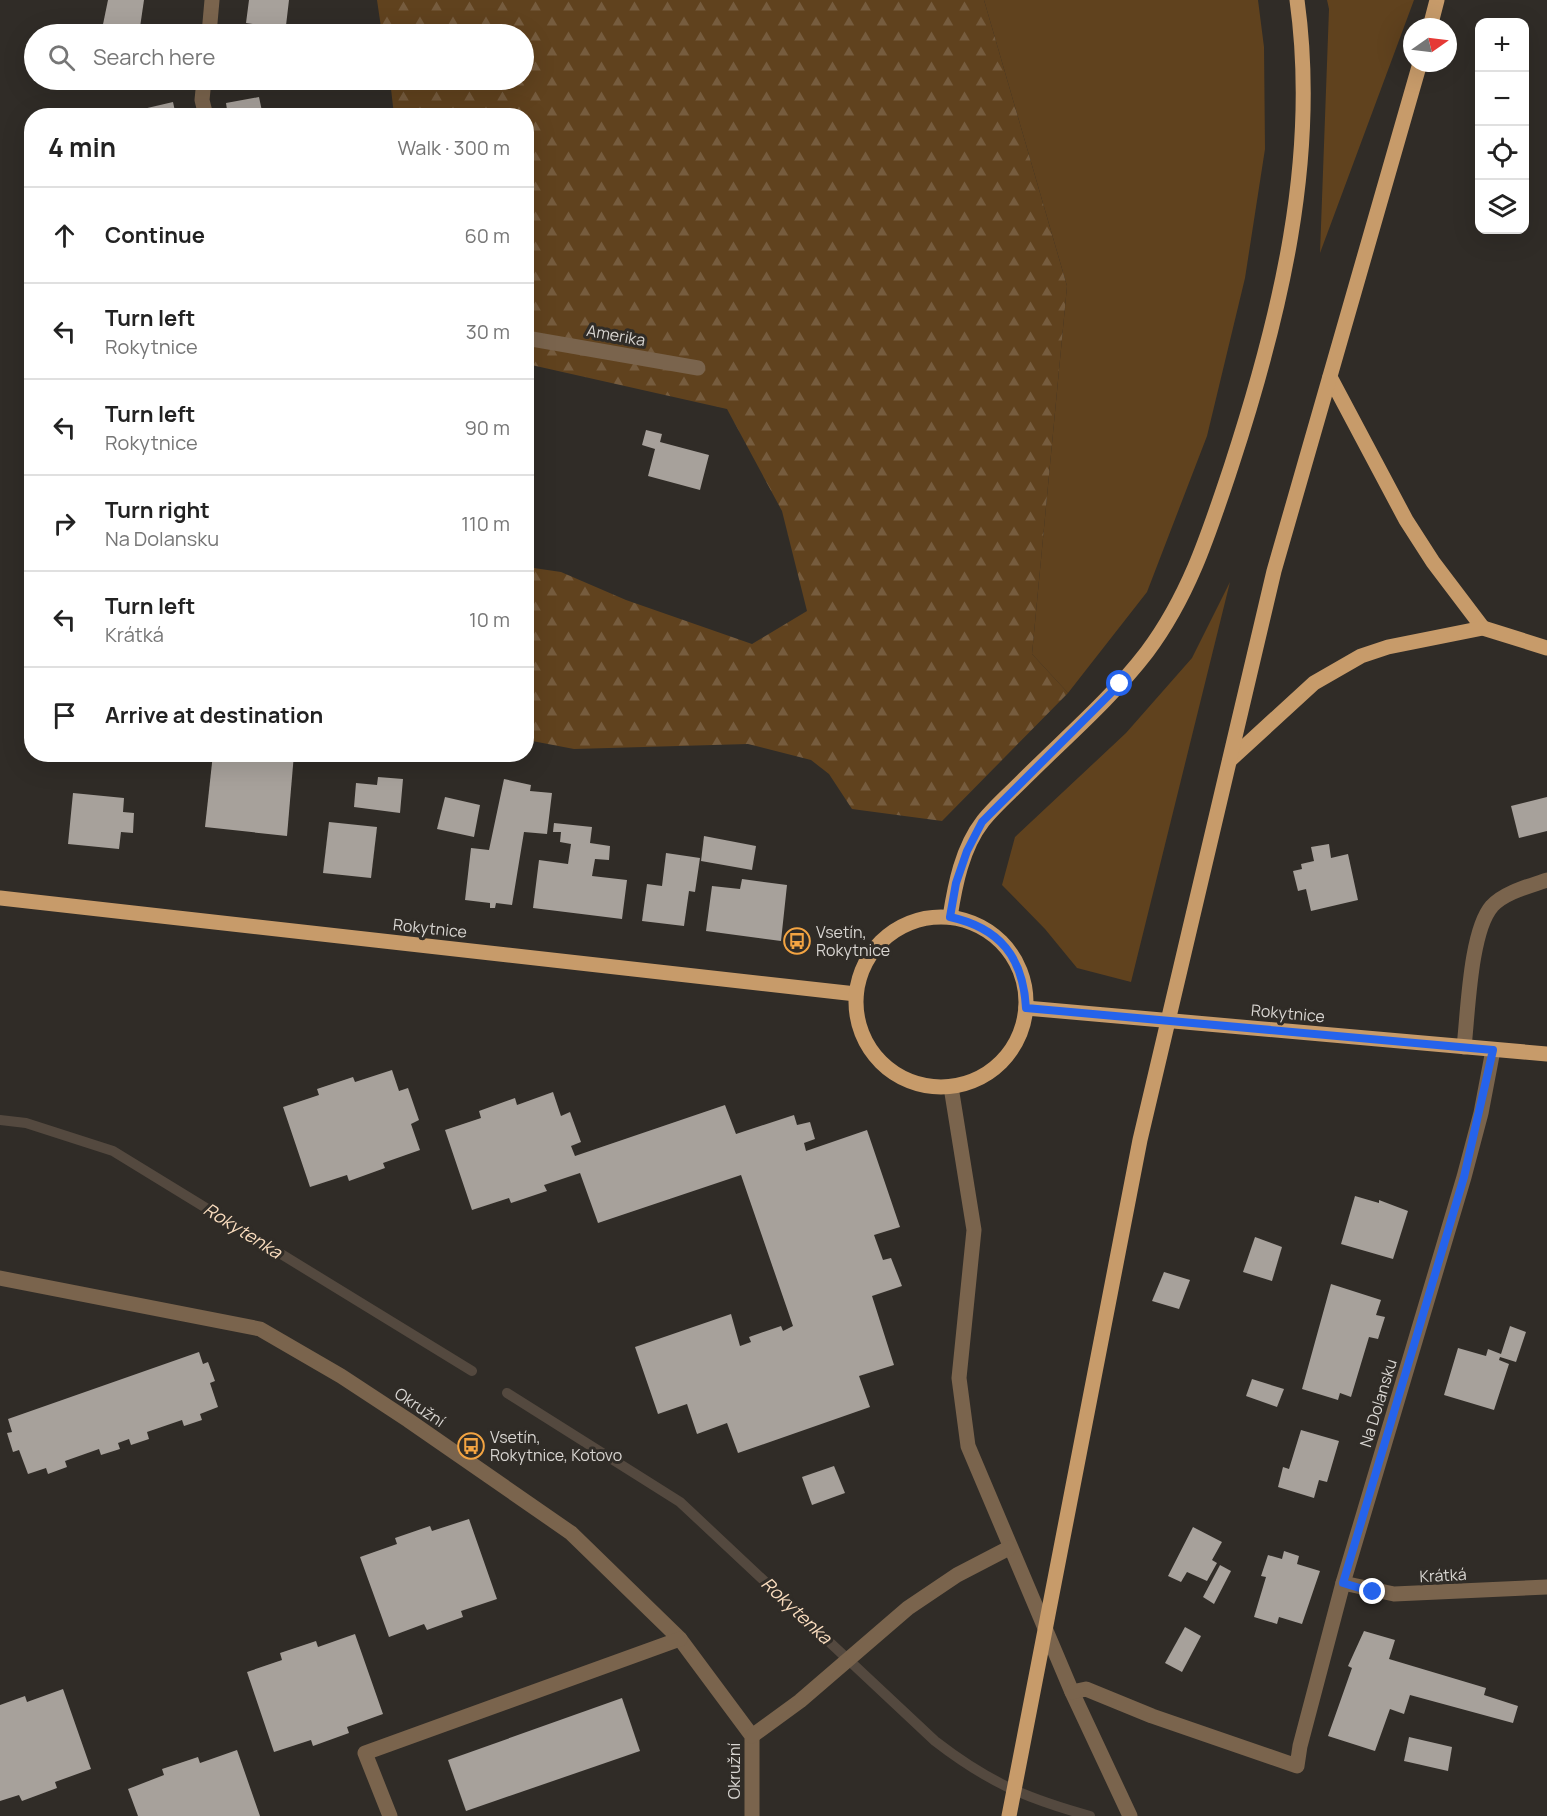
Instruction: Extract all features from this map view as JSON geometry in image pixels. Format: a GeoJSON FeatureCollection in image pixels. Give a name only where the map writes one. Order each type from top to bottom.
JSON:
{"type":"FeatureCollection","features":[{"type":"Feature","properties":{"kind":"main road"},"geometry":{"type":"LineString","coordinates":[[950,917],[956,883],[967,851],[982,822],[1120,684],[1147,652],[1181,598],[1201,557],[1272,330],[1295,206],[1304,133],[1304,73],[1297,0]]}},
{"type":"Feature","properties":{"kind":"main road"},"geometry":{"type":"LineString","coordinates":[[1433,18],[1437,2]]}},
{"type":"Feature","properties":{"kind":"main road"},"geometry":{"type":"LineString","coordinates":[[1009,1816],[1140,1140],[1198,892],[1274,571],[1417,72]]}},
{"type":"Feature","properties":{"kind":"main road"},"geometry":{"type":"LineString","coordinates":[[1330,377],[1406,520],[1433,562],[1483,628]]}},
{"type":"Feature","properties":{"kind":"main road"},"geometry":{"type":"LineString","coordinates":[[1230,760],[1314,683],[1337,668],[1388,647],[1483,628],[1547,648]]}},
{"type":"Feature","properties":{"kind":"main road","name":"Rokytnice"},"geometry":{"type":"LineString","coordinates":[[0,898],[856,994]]}},
{"type":"Feature","properties":{"kind":"main road"},"geometry":{"type":"LineString","coordinates":[[934,916],[950,917],[977,925],[1006,947],[1018,965],[1025,986],[1026,1008],[1023,1028],[1003,1061],[988,1074],[951,1087],[932,1087],[913,1083],[895,1075],[880,1062],[868,1047],[860,1029],[855,1010],[856,994],[862,969],[873,950],[888,934],[921,919],[934,916]]}},
{"type":"Feature","properties":{"kind":"main road","name":"Rokytnice"},"geometry":{"type":"LineString","coordinates":[[1026,1008],[1547,1054]]}},
{"type":"Feature","properties":{"kind":"street"},"geometry":{"type":"LineString","coordinates":[[210,24],[212,0]]}},
{"type":"Feature","properties":{"kind":"street"},"geometry":{"type":"LineString","coordinates":[[203,90],[204,108]]}},
{"type":"Feature","properties":{"kind":"street","name":"Amerika"},"geometry":{"type":"LineString","coordinates":[[534,339],[698,368]]}},
{"type":"Feature","properties":{"kind":"street"},"geometry":{"type":"LineString","coordinates":[[1464,1047],[1476,950],[1485,918],[1493,905],[1507,896],[1547,880]]}},
{"type":"Feature","properties":{"kind":"street","name":"Na Dolansku"},"geometry":{"type":"LineString","coordinates":[[1072,1692],[1086,1689],[1152,1716],[1297,1766],[1300,1746],[1343,1583],[1464,1177],[1493,1050]]}},
{"type":"Feature","properties":{"kind":"street"},"geometry":{"type":"LineString","coordinates":[[951,1087],[974,1230],[958,1378],[968,1446],[1009,1548],[1072,1692],[1130,1816]]}},
{"type":"Feature","properties":{"kind":"street","name":"Okružní"},"geometry":{"type":"LineString","coordinates":[[0,1278],[260,1329],[341,1376],[571,1533],[680,1639],[752,1736],[752,1816]]}},
{"type":"Feature","properties":{"kind":"street"},"geometry":{"type":"LineString","coordinates":[[752,1736],[800,1701],[908,1608],[957,1575],[1009,1548]]}},
{"type":"Feature","properties":{"kind":"street","name":"Krátká"},"geometry":{"type":"LineString","coordinates":[[1343,1583],[1394,1594],[1547,1587]]}},
{"type":"Feature","properties":{"kind":"street"},"geometry":{"type":"LineString","coordinates":[[390,1816],[365,1753],[680,1639]]}},
{"type":"Feature","properties":{"kind":"green space"},"geometry":{"type":"Polygon","coordinates":[[[377,0],[984,0],[1067,286],[1032,654],[1068,693],[942,821],[852,809],[829,774],[811,760],[748,744],[574,749],[534,741],[534,568],[561,572],[626,600],[752,644],[807,611],[782,511],[727,409],[534,366],[534,108],[393,108],[391,90],[534,90],[534,24],[381,24],[377,0]]]}},
{"type":"Feature","properties":{"kind":"green space"},"geometry":{"type":"Polygon","coordinates":[[[984,0],[1258,0],[1264,47],[1265,149],[1245,278],[1207,436],[1147,592],[1068,693],[1032,654],[1067,286],[984,0]]]}},
{"type":"Feature","properties":{"kind":"green space"},"geometry":{"type":"Polygon","coordinates":[[[1327,0],[1414,0],[1407,18],[1403,18],[1403,30],[1320,253],[1329,9],[1327,0]]]}},
{"type":"Feature","properties":{"kind":"green space"},"geometry":{"type":"Polygon","coordinates":[[[1230,582],[1131,982],[1077,968],[1045,929],[1002,885],[1015,837],[1126,733],[1192,658],[1230,582]]]}},
{"type":"Feature","properties":{"kind":"building"},"geometry":{"type":"Polygon","coordinates":[[[108,0],[144,0],[140,24],[103,24],[108,0]]]}},
{"type":"Feature","properties":{"kind":"building"},"geometry":{"type":"Polygon","coordinates":[[[249,0],[289,0],[286,24],[246,23],[249,0]]]}},
{"type":"Feature","properties":{"kind":"building"},"geometry":{"type":"Polygon","coordinates":[[[259,97],[261,108],[227,108],[226,103],[259,97]]]}},
{"type":"Feature","properties":{"kind":"building"},"geometry":{"type":"Polygon","coordinates":[[[173,102],[174,108],[147,108],[173,102]]]}},
{"type":"Feature","properties":{"kind":"building"},"geometry":{"type":"Polygon","coordinates":[[[646,430],[662,434],[660,442],[709,455],[700,490],[648,476],[655,449],[642,445],[646,430]]]}},
{"type":"Feature","properties":{"kind":"building"},"geometry":{"type":"Polygon","coordinates":[[[212,762],[293,762],[287,836],[205,827],[212,762]]]}},
{"type":"Feature","properties":{"kind":"building"},"geometry":{"type":"Polygon","coordinates":[[[378,777],[403,779],[400,813],[354,807],[356,783],[377,785],[378,777]]]}},
{"type":"Feature","properties":{"kind":"building"},"geometry":{"type":"Polygon","coordinates":[[[504,779],[531,785],[530,791],[552,793],[547,834],[524,832],[512,905],[496,903],[495,908],[490,908],[490,903],[465,900],[471,848],[489,850],[504,779]]]}},
{"type":"Feature","properties":{"kind":"building"},"geometry":{"type":"Polygon","coordinates":[[[73,793],[124,798],[123,812],[134,813],[133,833],[121,832],[119,849],[68,844],[73,793]]]}},
{"type":"Feature","properties":{"kind":"building"},"geometry":{"type":"Polygon","coordinates":[[[445,797],[480,805],[474,837],[437,829],[445,797]]]}},
{"type":"Feature","properties":{"kind":"building"},"geometry":{"type":"Polygon","coordinates":[[[1547,797],[1547,831],[1519,838],[1511,806],[1547,797]]]}},
{"type":"Feature","properties":{"kind":"building"},"geometry":{"type":"Polygon","coordinates":[[[329,822],[377,827],[371,878],[323,873],[329,822]]]}},
{"type":"Feature","properties":{"kind":"building"},"geometry":{"type":"Polygon","coordinates":[[[554,823],[592,827],[590,843],[610,846],[609,860],[595,859],[592,876],[627,880],[622,919],[533,908],[539,860],[568,864],[571,844],[560,842],[561,832],[553,832],[554,823]]]}},
{"type":"Feature","properties":{"kind":"building"},"geometry":{"type":"Polygon","coordinates":[[[704,836],[756,846],[752,870],[701,861],[704,836]]]}},
{"type":"Feature","properties":{"kind":"building"},"geometry":{"type":"Polygon","coordinates":[[[1329,844],[1331,858],[1348,854],[1358,900],[1311,911],[1306,889],[1298,891],[1293,871],[1302,869],[1301,864],[1314,861],[1311,847],[1329,844]]]}},
{"type":"Feature","properties":{"kind":"building"},"geometry":{"type":"Polygon","coordinates":[[[666,853],[700,858],[695,892],[689,891],[684,926],[642,921],[647,884],[662,886],[666,853]]]}},
{"type":"Feature","properties":{"kind":"building"},"geometry":{"type":"Polygon","coordinates":[[[742,879],[787,885],[781,941],[706,931],[712,886],[740,889],[742,879]]]}},
{"type":"Feature","properties":{"kind":"building"},"geometry":{"type":"Polygon","coordinates":[[[392,1070],[399,1091],[408,1088],[419,1120],[411,1124],[420,1150],[383,1163],[385,1168],[349,1181],[347,1175],[310,1187],[283,1107],[319,1095],[317,1089],[353,1077],[355,1082],[392,1070]]]}},
{"type":"Feature","properties":{"kind":"building"},"geometry":{"type":"Polygon","coordinates":[[[553,1092],[561,1116],[570,1112],[581,1142],[571,1146],[575,1156],[725,1105],[736,1134],[794,1115],[797,1125],[810,1122],[815,1139],[804,1143],[806,1151],[867,1130],[900,1227],[874,1235],[883,1260],[891,1258],[902,1286],[872,1296],[894,1365],[859,1376],[870,1407],[738,1453],[727,1423],[697,1434],[687,1404],[658,1414],[635,1347],[731,1314],[740,1346],[751,1342],[749,1337],[781,1326],[783,1331],[793,1326],[741,1175],[598,1223],[580,1173],[544,1185],[547,1191],[511,1203],[509,1198],[472,1210],[445,1130],[481,1118],[479,1111],[515,1098],[517,1105],[553,1092]]]}},
{"type":"Feature","properties":{"kind":"building"},"geometry":{"type":"Polygon","coordinates":[[[1355,1196],[1379,1203],[1379,1200],[1408,1211],[1393,1259],[1341,1244],[1355,1196]]]}},
{"type":"Feature","properties":{"kind":"building"},"geometry":{"type":"Polygon","coordinates":[[[1255,1237],[1282,1247],[1272,1281],[1243,1272],[1255,1237]]]}},
{"type":"Feature","properties":{"kind":"building"},"geometry":{"type":"Polygon","coordinates":[[[1164,1272],[1190,1280],[1179,1309],[1152,1301],[1164,1272]]]}},
{"type":"Feature","properties":{"kind":"building"},"geometry":{"type":"Polygon","coordinates":[[[1331,1284],[1381,1300],[1376,1315],[1385,1317],[1378,1339],[1369,1337],[1351,1397],[1340,1393],[1338,1400],[1302,1389],[1331,1284]]]}},
{"type":"Feature","properties":{"kind":"building"},"geometry":{"type":"Polygon","coordinates":[[[1510,1326],[1526,1332],[1516,1362],[1500,1357],[1499,1360],[1509,1364],[1494,1410],[1444,1395],[1458,1348],[1486,1356],[1488,1349],[1501,1354],[1510,1326]]]}},
{"type":"Feature","properties":{"kind":"building"},"geometry":{"type":"Polygon","coordinates":[[[199,1352],[203,1364],[208,1362],[215,1381],[210,1383],[218,1407],[200,1414],[202,1420],[184,1426],[182,1420],[147,1432],[149,1439],[131,1445],[129,1439],[118,1443],[120,1449],[101,1455],[99,1449],[65,1461],[67,1467],[48,1474],[46,1468],[28,1474],[19,1450],[13,1452],[7,1433],[12,1432],[8,1419],[199,1352]]]}},
{"type":"Feature","properties":{"kind":"building"},"geometry":{"type":"Polygon","coordinates":[[[1252,1379],[1284,1389],[1277,1407],[1246,1396],[1252,1379]]]}},
{"type":"Feature","properties":{"kind":"building"},"geometry":{"type":"Polygon","coordinates":[[[1301,1430],[1339,1441],[1327,1482],[1319,1480],[1314,1498],[1278,1487],[1283,1467],[1289,1469],[1301,1430]]]}},
{"type":"Feature","properties":{"kind":"building"},"geometry":{"type":"Polygon","coordinates":[[[834,1466],[845,1493],[812,1505],[802,1477],[834,1466]]]}},
{"type":"Feature","properties":{"kind":"building"},"geometry":{"type":"Polygon","coordinates":[[[469,1519],[497,1599],[461,1611],[463,1617],[427,1630],[424,1624],[389,1637],[360,1557],[397,1544],[395,1538],[430,1526],[432,1531],[469,1519]]]}},
{"type":"Feature","properties":{"kind":"building"},"geometry":{"type":"Polygon","coordinates":[[[1193,1527],[1222,1542],[1212,1560],[1217,1563],[1207,1581],[1187,1572],[1181,1582],[1168,1576],[1193,1527]]]}},
{"type":"Feature","properties":{"kind":"building"},"geometry":{"type":"Polygon","coordinates":[[[1284,1551],[1299,1556],[1297,1564],[1320,1571],[1302,1624],[1279,1617],[1277,1624],[1254,1617],[1266,1577],[1261,1576],[1268,1555],[1282,1559],[1284,1551]]]}},
{"type":"Feature","properties":{"kind":"building"},"geometry":{"type":"Polygon","coordinates":[[[1220,1565],[1231,1571],[1214,1604],[1203,1597],[1220,1565]]]}},
{"type":"Feature","properties":{"kind":"building"},"geometry":{"type":"Polygon","coordinates":[[[1185,1627],[1201,1636],[1182,1672],[1165,1663],[1185,1627]]]}},
{"type":"Feature","properties":{"kind":"building"},"geometry":{"type":"Polygon","coordinates":[[[1364,1631],[1395,1640],[1389,1659],[1486,1688],[1484,1695],[1518,1706],[1513,1723],[1410,1695],[1404,1714],[1390,1709],[1375,1751],[1328,1736],[1352,1668],[1348,1666],[1364,1631]]]}},
{"type":"Feature","properties":{"kind":"building"},"geometry":{"type":"Polygon","coordinates":[[[355,1634],[383,1714],[347,1727],[349,1733],[313,1746],[311,1740],[274,1752],[247,1672],[282,1660],[280,1653],[316,1641],[318,1647],[355,1634]]]}},
{"type":"Feature","properties":{"kind":"building"},"geometry":{"type":"Polygon","coordinates":[[[63,1689],[91,1769],[55,1782],[57,1788],[22,1801],[19,1795],[0,1801],[0,1705],[25,1696],[27,1702],[63,1689]]]}},
{"type":"Feature","properties":{"kind":"building"},"geometry":{"type":"Polygon","coordinates":[[[622,1698],[640,1751],[466,1811],[448,1760],[622,1698]]]}},
{"type":"Feature","properties":{"kind":"building"},"geometry":{"type":"Polygon","coordinates":[[[1409,1737],[1452,1747],[1448,1771],[1404,1761],[1409,1737]]]}},
{"type":"Feature","properties":{"kind":"building"},"geometry":{"type":"Polygon","coordinates":[[[237,1750],[260,1816],[138,1816],[128,1789],[164,1775],[162,1769],[198,1757],[200,1763],[237,1750]]]}},
{"type":"Feature","properties":{"kind":"waterway","name":"Rokytenka"},"geometry":{"type":"LineString","coordinates":[[0,1120],[26,1123],[113,1151],[472,1371]]}},
{"type":"Feature","properties":{"kind":"waterway","name":"Rokytenka"},"geometry":{"type":"LineString","coordinates":[[507,1393],[680,1502],[935,1741],[954,1755],[1008,1787],[1090,1816]]}},
{"type":"Feature","properties":{"kind":"place","name":"Vsetín, Rokytnice"},"geometry":{"type":"Point","coordinates":[797,941]}},
{"type":"Feature","properties":{"kind":"place","name":"Vsetín, Rokytnice, Kotovo"},"geometry":{"type":"Point","coordinates":[471,1446]}},
{"type":"Feature","properties":{"kind":"route"},"geometry":{"type":"LineString","coordinates":[[1120,684],[982,822],[967,851],[956,883],[950,917],[971,922],[990,932],[1006,947],[1018,965],[1025,986],[1026,1008],[1493,1050],[1476,1135],[1343,1583],[1373,1592]]}}]}
